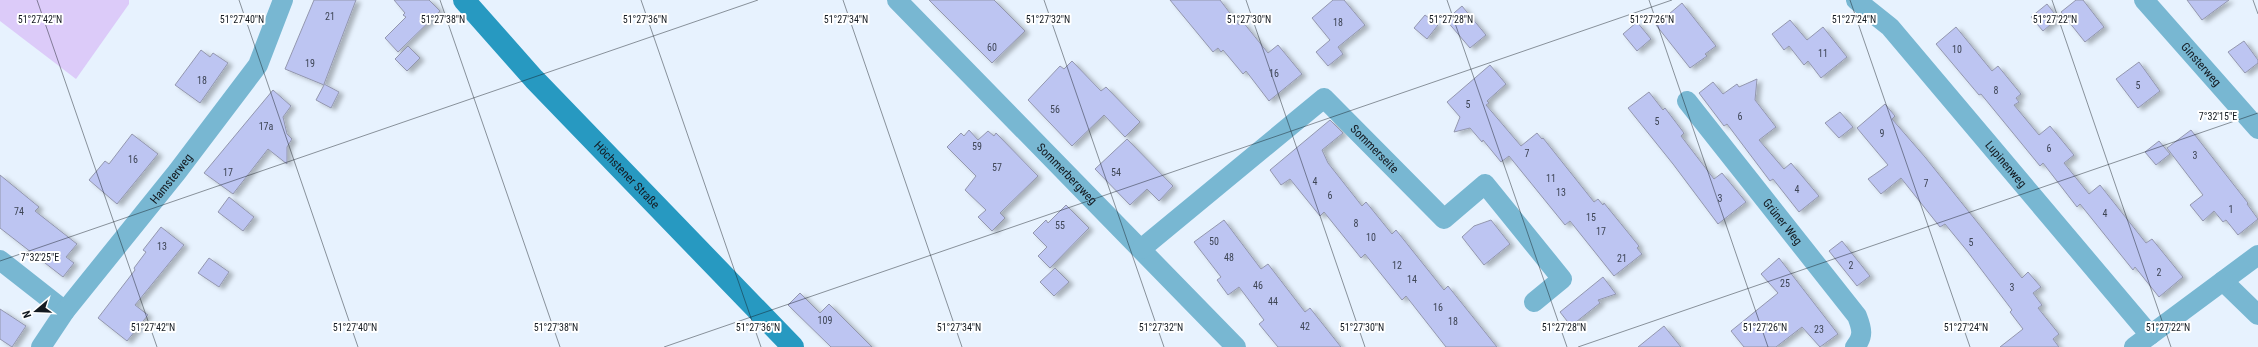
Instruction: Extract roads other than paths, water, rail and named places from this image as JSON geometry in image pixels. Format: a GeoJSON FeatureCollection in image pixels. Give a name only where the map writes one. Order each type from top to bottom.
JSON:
{"type":"FeatureCollection","features":[{"type":"Feature","properties":{"kind":"main road","name":"Höchstener Straße"},"geometry":{"type":"LineString","coordinates":[[464,0],[534,79],[793,347]]}},
{"type":"Feature","properties":{"kind":"street","name":"Hamsterweg"},"geometry":{"type":"LineString","coordinates":[[41,347],[66,311],[177,172],[258,65],[283,0]]}},
{"type":"Feature","properties":{"kind":"street","name":"Sommerbergweg"},"geometry":{"type":"LineString","coordinates":[[898,0],[1236,347]]}},
{"type":"Feature","properties":{"kind":"street","name":"Lupinenweg"},"geometry":{"type":"LineString","coordinates":[[1856,0],[1890,27],[2150,335]]}},
{"type":"Feature","properties":{"kind":"street","name":"Ginsterweg"},"geometry":{"type":"LineString","coordinates":[[2144,0],[2258,129]]}},
{"type":"Feature","properties":{"kind":"street","name":"Sommerseite"},"geometry":{"type":"LineString","coordinates":[[1141,249],[1324,98],[1444,219],[1485,184],[1562,278],[1534,302]]}},
{"type":"Feature","properties":{"kind":"street","name":"Grüner Weg"},"geometry":{"type":"LineString","coordinates":[[1687,101],[1857,316],[1862,330],[1861,339],[1855,347]]}},
{"type":"Feature","properties":{"kind":"street"},"geometry":{"type":"LineString","coordinates":[[2134,347],[2258,255]]}},
{"type":"Feature","properties":{"kind":"street"},"geometry":{"type":"LineString","coordinates":[[0,260],[66,311]]}},
{"type":"Feature","properties":{"kind":"street"},"geometry":{"type":"LineString","coordinates":[[2224,281],[2258,315]]}}]}
